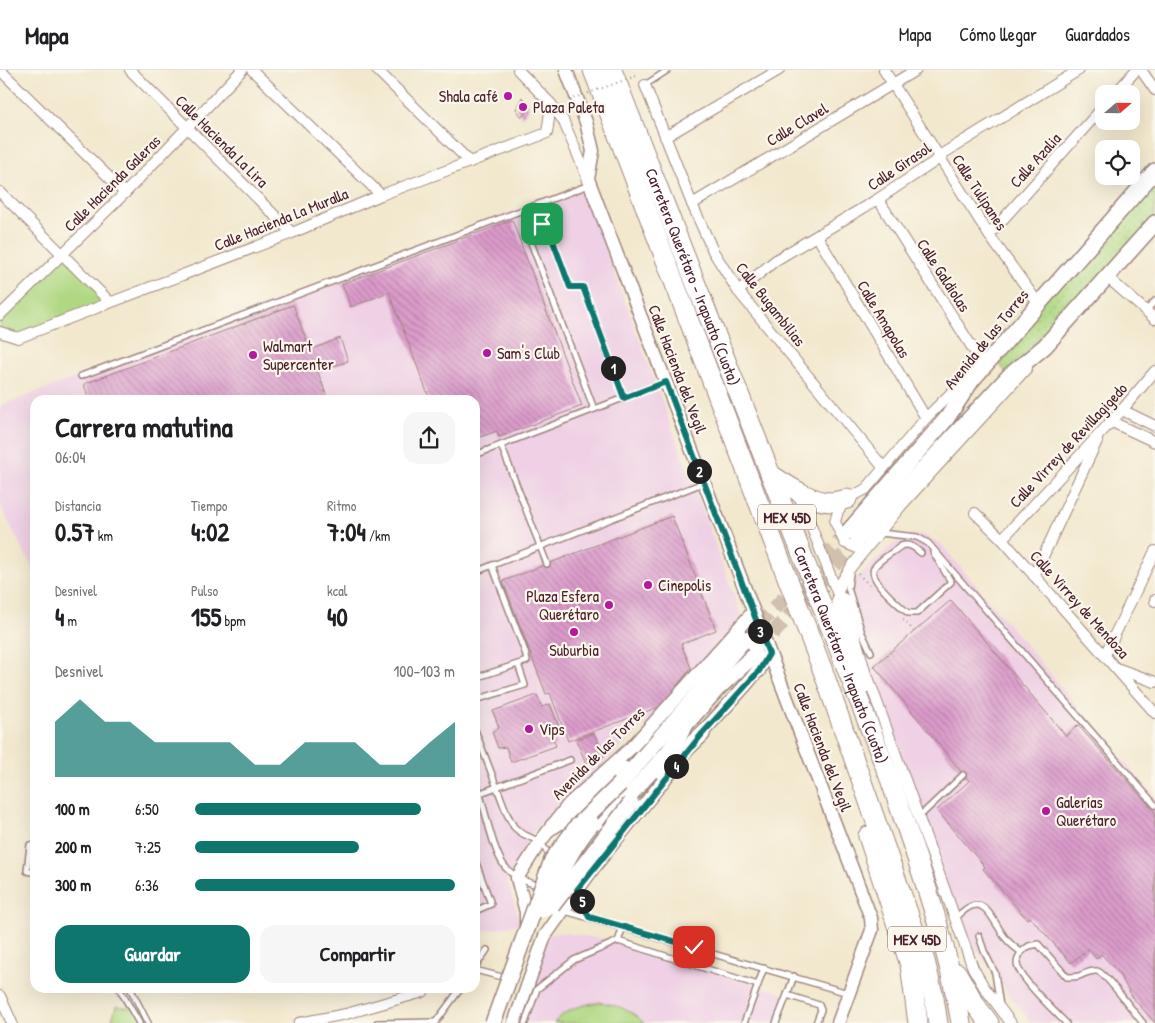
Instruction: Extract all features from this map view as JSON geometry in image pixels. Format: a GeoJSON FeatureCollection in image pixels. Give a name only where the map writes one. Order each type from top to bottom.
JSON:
{"type":"FeatureCollection","features":[{"type":"Feature","properties":{"kind":"highway","name":"Carretera Querétaro - Irapuato (Cuota)"},"geometry":{"type":"LineString","coordinates":[[593,70],[823,671],[925,961],[938,1023]]}},
{"type":"Feature","properties":{"kind":"highway","name":"Carretera Querétaro - Irapuato (Cuota)"},"geometry":{"type":"LineString","coordinates":[[612,70],[890,779],[954,982],[961,1023]]}},
{"type":"Feature","properties":{"kind":"highway"},"geometry":{"type":"LineString","coordinates":[[616,70],[624,101]]}},
{"type":"Feature","properties":{"kind":"highway"},"geometry":{"type":"LineString","coordinates":[[770,474],[798,491],[830,502],[847,499]]}},
{"type":"Feature","properties":{"kind":"highway"},"geometry":{"type":"LineString","coordinates":[[840,597],[890,779]]}},
{"type":"Feature","properties":{"kind":"highway"},"geometry":{"type":"LineString","coordinates":[[823,671],[848,773],[910,965],[918,1023]]}},
{"type":"Feature","properties":{"kind":"highway"},"geometry":{"type":"LineString","coordinates":[[940,936],[961,980],[977,1007],[995,1016]]}},
{"type":"Feature","properties":{"kind":"main road","name":"Avenida de las Torres"},"geometry":{"type":"LineString","coordinates":[[857,541],[947,418],[972,380],[1155,171]]}},
{"type":"Feature","properties":{"kind":"main road","name":"Avenida de las Torres"},"geometry":{"type":"LineString","coordinates":[[857,541],[1009,376],[1045,346],[1155,223]]}},
{"type":"Feature","properties":{"kind":"main road","name":"Avenida de las Torres"},"geometry":{"type":"LineString","coordinates":[[623,786],[738,638]]}},
{"type":"Feature","properties":{"kind":"main road"},"geometry":{"type":"LineString","coordinates":[[493,1023],[552,860],[577,826],[623,786],[685,726],[717,690],[755,664]]}},
{"type":"Feature","properties":{"kind":"main road"},"geometry":{"type":"LineString","coordinates":[[577,890],[573,870],[583,848],[669,751],[685,726]]}},
{"type":"Feature","properties":{"kind":"main road"},"geometry":{"type":"LineString","coordinates":[[528,932],[631,803],[702,734]]}},
{"type":"Feature","properties":{"kind":"main road"},"geometry":{"type":"LineString","coordinates":[[553,826],[581,808],[661,737]]}},
{"type":"Feature","properties":{"kind":"main road"},"geometry":{"type":"LineString","coordinates":[[500,1023],[528,932],[578,841],[623,786]]}},
{"type":"Feature","properties":{"kind":"street"},"geometry":{"type":"LineString","coordinates":[[0,70],[125,193]]}},
{"type":"Feature","properties":{"kind":"street","name":"Calle Hacienda La Lira"},"geometry":{"type":"LineString","coordinates":[[130,70],[292,233]]}},
{"type":"Feature","properties":{"kind":"street","name":"Calle Hacienda Galeras"},"geometry":{"type":"LineString","coordinates":[[0,315],[125,193],[242,70]]}},
{"type":"Feature","properties":{"kind":"street"},"geometry":{"type":"LineString","coordinates":[[252,70],[381,195]]}},
{"type":"Feature","properties":{"kind":"street"},"geometry":{"type":"LineString","coordinates":[[377,70],[470,162]]}},
{"type":"Feature","properties":{"kind":"street","name":"Calle Hacienda del Vegil"},"geometry":{"type":"LineString","coordinates":[[518,70],[551,104],[563,120],[589,182],[871,918],[872,930],[849,993]]}},
{"type":"Feature","properties":{"kind":"street"},"geometry":{"type":"LineString","coordinates":[[566,70],[586,122],[593,151],[589,182]]}},
{"type":"Feature","properties":{"kind":"street"},"geometry":{"type":"LineString","coordinates":[[665,137],[779,70]]}},
{"type":"Feature","properties":{"kind":"street","name":"Calle Tulipanes"},"geometry":{"type":"LineString","coordinates":[[884,70],[989,235],[1038,303]]}},
{"type":"Feature","properties":{"kind":"street","name":"Calle Clavel"},"geometry":{"type":"LineString","coordinates":[[692,204],[916,70]]}},
{"type":"Feature","properties":{"kind":"street","name":"Calle Girasol"},"geometry":{"type":"LineString","coordinates":[[738,291],[776,260],[878,199],[934,162],[939,156],[1079,70]]}},
{"type":"Feature","properties":{"kind":"street"},"geometry":{"type":"LineString","coordinates":[[1123,85],[1136,70]]}},
{"type":"Feature","properties":{"kind":"street"},"geometry":{"type":"LineString","coordinates":[[1141,70],[1155,90]]}},
{"type":"Feature","properties":{"kind":"street","name":"Calle Bugambilias"},"geometry":{"type":"LineString","coordinates":[[645,85],[692,204],[714,251],[738,291],[883,467]]}},
{"type":"Feature","properties":{"kind":"street","name":"Calle Hacienda La Muralla"},"geometry":{"type":"LineString","coordinates":[[0,332],[18,338],[292,233],[381,195],[547,133],[551,104]]}},
{"type":"Feature","properties":{"kind":"street","name":"Calle Azalia"},"geometry":{"type":"LineString","coordinates":[[989,235],[1095,116]]}},
{"type":"Feature","properties":{"kind":"street"},"geometry":{"type":"LineString","coordinates":[[0,192],[110,302]]}},
{"type":"Feature","properties":{"kind":"street","name":"Calle Galdiolas"},"geometry":{"type":"LineString","coordinates":[[878,199],[984,366]]}},
{"type":"Feature","properties":{"kind":"street","name":"Calle Amapolas"},"geometry":{"type":"LineString","coordinates":[[817,236],[926,418]]}},
{"type":"Feature","properties":{"kind":"street"},"geometry":{"type":"LineString","coordinates":[[1107,278],[1155,320]]}},
{"type":"Feature","properties":{"kind":"street","name":"Avenida de las Torres"},"geometry":{"type":"LineString","coordinates":[[840,597],[842,581],[851,567],[857,541],[880,533],[901,506],[1006,392],[1045,346]]}},
{"type":"Feature","properties":{"kind":"street","name":"Calle Virrey de Revillagigedo"},"geometry":{"type":"LineString","coordinates":[[1002,539],[1122,410],[1155,371]]}},
{"type":"Feature","properties":{"kind":"street"},"geometry":{"type":"LineString","coordinates":[[857,541],[845,543],[835,522],[838,511],[847,499],[866,489],[926,418],[951,393],[961,385],[972,380]]}},
{"type":"Feature","properties":{"kind":"street"},"geometry":{"type":"LineString","coordinates":[[1122,410],[1155,426]]}},
{"type":"Feature","properties":{"kind":"street"},"geometry":{"type":"LineString","coordinates":[[1110,422],[1155,442]]}},
{"type":"Feature","properties":{"kind":"street"},"geometry":{"type":"LineString","coordinates":[[1034,576],[1102,431]]}},
{"type":"Feature","properties":{"kind":"street"},"geometry":{"type":"LineString","coordinates":[[798,491],[840,597],[973,968],[984,987],[995,1016],[1012,1023]]}},
{"type":"Feature","properties":{"kind":"street","name":"Calle Virrey de Mendoza"},"geometry":{"type":"LineString","coordinates":[[975,513],[1002,539],[1155,713]]}},
{"type":"Feature","properties":{"kind":"street"},"geometry":{"type":"LineString","coordinates":[[1105,654],[1155,551]]}},
{"type":"Feature","properties":{"kind":"street","name":"Avenida de las Torres"},"geometry":{"type":"LineString","coordinates":[[517,878],[540,842],[569,804],[632,747],[738,638],[753,612]]}},
{"type":"Feature","properties":{"kind":"street"},"geometry":{"type":"LineString","coordinates":[[738,638],[749,639],[755,648],[755,664]]}},
{"type":"Feature","properties":{"kind":"street"},"geometry":{"type":"LineString","coordinates":[[514,1023],[532,987],[545,936],[562,910],[702,734],[755,664],[769,654]]}},
{"type":"Feature","properties":{"kind":"street"},"geometry":{"type":"LineString","coordinates":[[1116,668],[1155,682]]}},
{"type":"Feature","properties":{"kind":"street"},"geometry":{"type":"LineString","coordinates":[[517,878],[526,912],[528,932]]}},
{"type":"Feature","properties":{"kind":"street"},"geometry":{"type":"LineString","coordinates":[[488,1023],[506,978],[528,932],[545,916],[562,910]]}},
{"type":"Feature","properties":{"kind":"street"},"geometry":{"type":"LineString","coordinates":[[299,1023],[346,1014],[420,993]]}},
{"type":"Feature","properties":{"kind":"street"},"geometry":{"type":"LineString","coordinates":[[838,1023],[849,993]]}},
{"type":"Feature","properties":{"kind":"street"},"geometry":{"type":"LineString","coordinates":[[0,996],[12,1023]]}},
{"type":"Feature","properties":{"kind":"street"},"geometry":{"type":"LineString","coordinates":[[338,1023],[346,1014]]}},
{"type":"Feature","properties":{"kind":"lane"},"geometry":{"type":"LineString","coordinates":[[645,85],[668,70]]}},
{"type":"Feature","properties":{"kind":"lane"},"geometry":{"type":"LineString","coordinates":[[81,376],[589,182]]}},
{"type":"Feature","properties":{"kind":"lane"},"geometry":{"type":"LineString","coordinates":[[594,409],[527,232],[531,228],[545,223],[547,225],[570,287],[583,287],[624,398]]}},
{"type":"Feature","properties":{"kind":"lane"},"geometry":{"type":"LineString","coordinates":[[1146,311],[1155,301]]}},
{"type":"Feature","properties":{"kind":"lane"},"geometry":{"type":"LineString","coordinates":[[480,453],[666,382]]}},
{"type":"Feature","properties":{"kind":"lane"},"geometry":{"type":"LineString","coordinates":[[501,445],[547,564]]}},
{"type":"Feature","properties":{"kind":"lane"},"geometry":{"type":"LineString","coordinates":[[480,570],[703,483]]}},
{"type":"Feature","properties":{"kind":"lane"},"geometry":{"type":"LineString","coordinates":[[880,533],[918,537],[928,543],[1155,804]]}},
{"type":"Feature","properties":{"kind":"lane"},"geometry":{"type":"LineString","coordinates":[[921,553],[913,546],[906,544],[873,569],[873,575],[877,582],[908,613],[918,613],[951,582],[928,543]]}},
{"type":"Feature","properties":{"kind":"lane"},"geometry":{"type":"LineString","coordinates":[[480,676],[527,661],[492,565]]}},
{"type":"Feature","properties":{"kind":"lane"},"geometry":{"type":"LineString","coordinates":[[851,567],[848,588],[862,633],[871,652]]}},
{"type":"Feature","properties":{"kind":"lane"},"geometry":{"type":"LineString","coordinates":[[480,698],[525,685],[518,664]]}},
{"type":"Feature","properties":{"kind":"lane"},"geometry":{"type":"LineString","coordinates":[[480,743],[507,814],[514,827],[521,834],[540,842],[577,890],[589,917]]}},
{"type":"Feature","properties":{"kind":"lane"},"geometry":{"type":"LineString","coordinates":[[480,793],[570,760]]}},
{"type":"Feature","properties":{"kind":"lane"},"geometry":{"type":"LineString","coordinates":[[918,817],[963,775]]}},
{"type":"Feature","properties":{"kind":"lane"},"geometry":{"type":"LineString","coordinates":[[480,800],[497,852],[506,867],[517,878],[533,885],[554,889],[577,890]]}},
{"type":"Feature","properties":{"kind":"lane"},"geometry":{"type":"LineString","coordinates":[[30,845],[27,871],[30,872]]}},
{"type":"Feature","properties":{"kind":"lane"},"geometry":{"type":"LineString","coordinates":[[480,874],[491,904],[480,908]]}},
{"type":"Feature","properties":{"kind":"lane"},"geometry":{"type":"LineString","coordinates":[[954,919],[965,909],[976,905],[982,906],[992,914],[1000,931],[1021,952]]}},
{"type":"Feature","properties":{"kind":"lane"},"geometry":{"type":"LineString","coordinates":[[562,910],[849,993]]}},
{"type":"Feature","properties":{"kind":"lane"},"geometry":{"type":"LineString","coordinates":[[618,941],[623,927]]}},
{"type":"Feature","properties":{"kind":"lane"},"geometry":{"type":"LineString","coordinates":[[979,936],[995,973],[995,1016]]}},
{"type":"Feature","properties":{"kind":"lane"},"geometry":{"type":"LineString","coordinates":[[525,1023],[532,987],[574,960],[618,941],[758,985]]}},
{"type":"Feature","properties":{"kind":"lane"},"geometry":{"type":"LineString","coordinates":[[1066,1023],[1047,1005],[1019,970],[1017,960],[1021,952],[1029,946],[1038,944],[1067,977],[1078,977],[1088,972],[1099,971],[1108,978],[1120,996],[1143,1023]]}},
{"type":"Feature","properties":{"kind":"lane"},"geometry":{"type":"LineString","coordinates":[[480,961],[487,950]]}},
{"type":"Feature","properties":{"kind":"lane"},"geometry":{"type":"LineString","coordinates":[[744,1023],[764,968]]}},
{"type":"Feature","properties":{"kind":"lane"},"geometry":{"type":"LineString","coordinates":[[480,970],[506,978]]}},
{"type":"Feature","properties":{"kind":"lane"},"geometry":{"type":"LineString","coordinates":[[776,1023],[794,976]]}},
{"type":"Feature","properties":{"kind":"lane"},"geometry":{"type":"LineString","coordinates":[[122,993],[139,1023]]}},
{"type":"Feature","properties":{"kind":"lane"},"geometry":{"type":"LineString","coordinates":[[133,993],[148,1023]]}},
{"type":"Feature","properties":{"kind":"lane"},"geometry":{"type":"LineString","coordinates":[[377,1023],[436,1022],[457,993]]}},
{"type":"Feature","properties":{"kind":"lane"},"geometry":{"type":"LineString","coordinates":[[787,995],[819,1005],[821,1010],[816,1023]]}},
{"type":"Feature","properties":{"kind":"path"},"geometry":{"type":"LineString","coordinates":[[569,100],[636,76]]}},
{"type":"Feature","properties":{"kind":"shaded area"},"geometry":{"type":"Polygon","coordinates":[[[582,185],[742,617],[659,711],[534,831],[507,879],[520,924],[480,932],[480,395],[30,395],[30,563],[0,505],[0,406],[582,185]]]}},
{"type":"Feature","properties":{"kind":"shaded area"},"geometry":{"type":"Polygon","coordinates":[[[910,535],[923,535],[941,544],[1155,798],[1155,1023],[1031,1023],[974,947],[949,892],[843,590],[891,546],[910,535]]]}},
{"type":"Feature","properties":{"kind":"shaded area"},"geometry":{"type":"Polygon","coordinates":[[[557,932],[618,941],[787,995],[776,1023],[515,1023],[546,936],[557,932]]]}},
{"type":"Feature","properties":{"kind":"green space"},"geometry":{"type":"Polygon","coordinates":[[[1155,171],[1155,223],[1009,376],[993,356],[1155,171]]]}},
{"type":"Feature","properties":{"kind":"green space"},"geometry":{"type":"Polygon","coordinates":[[[62,253],[110,302],[18,338],[0,332],[0,315],[62,253]]]}},
{"type":"Feature","properties":{"kind":"green space"},"geometry":{"type":"Polygon","coordinates":[[[599,1002],[623,1008],[634,1014],[644,1023],[554,1023],[574,1008],[599,1002]]]}},
{"type":"Feature","properties":{"kind":"green space"},"geometry":{"type":"Polygon","coordinates":[[[116,1006],[144,1009],[152,1023],[111,1023],[116,1006]]]}},
{"type":"Feature","properties":{"kind":"building","name":"Plaza Paleta"},"geometry":{"type":"Polygon","coordinates":[[[522,97],[529,108],[522,117],[516,109],[522,97]]]}},
{"type":"Feature","properties":{"kind":"building","name":"Sam's Club"},"geometry":{"type":"Polygon","coordinates":[[[512,220],[582,406],[499,437],[497,431],[480,437],[480,395],[428,395],[389,292],[351,307],[342,284],[512,220]]]}},
{"type":"Feature","properties":{"kind":"building","name":"Walmart Supercenter"},"geometry":{"type":"Polygon","coordinates":[[[293,305],[310,350],[340,338],[348,361],[318,372],[326,395],[87,395],[84,384],[293,305]]]}},
{"type":"Feature","properties":{"kind":"building","name":"Plaza Esfera Querétaro"},"geometry":{"type":"Polygon","coordinates":[[[672,516],[716,630],[681,644],[691,668],[661,706],[568,741],[550,693],[546,694],[503,581],[672,516]]]}},
{"type":"Feature","properties":{"kind":"building","name":"Galerías Querétaro"},"geometry":{"type":"Polygon","coordinates":[[[951,600],[1066,736],[1078,725],[1155,812],[1155,1023],[1133,998],[1118,972],[1101,954],[1096,959],[1088,949],[1071,963],[1030,917],[1027,919],[983,869],[985,867],[937,810],[969,781],[874,666],[951,600]]]}},
{"type":"Feature","properties":{"kind":"building","name":"Vips"},"geometry":{"type":"Polygon","coordinates":[[[537,695],[542,707],[550,704],[561,732],[552,735],[556,746],[511,762],[506,747],[498,748],[492,732],[499,728],[493,711],[537,695]]]}},
{"type":"Feature","properties":{"kind":"building"},"geometry":{"type":"Polygon","coordinates":[[[594,733],[604,756],[586,763],[576,740],[594,733]]]}},
{"type":"Feature","properties":{"kind":"tunnel"},"geometry":{"type":"LineString","coordinates":[[742,642],[848,532]]}},
{"type":"Feature","properties":{"kind":"tunnel"},"geometry":{"type":"LineString","coordinates":[[757,651],[858,539]]}},
{"type":"Feature","properties":{"kind":"place","name":"Shala café"},"geometry":{"type":"Point","coordinates":[508,96]}},
{"type":"Feature","properties":{"kind":"place","name":"Plaza Paleta"},"geometry":{"type":"Point","coordinates":[523,107]}},
{"type":"Feature","properties":{"kind":"place","name":"Sam's Club"},"geometry":{"type":"Point","coordinates":[487,353]}},
{"type":"Feature","properties":{"kind":"place","name":"Walmart Supercenter"},"geometry":{"type":"Point","coordinates":[253,355]}},
{"type":"Feature","properties":{"kind":"place","name":"Cinepolis"},"geometry":{"type":"Point","coordinates":[648,585]}},
{"type":"Feature","properties":{"kind":"place","name":"Plaza Esfera Querétaro"},"geometry":{"type":"Point","coordinates":[609,605]}},
{"type":"Feature","properties":{"kind":"place","name":"Suburbia"},"geometry":{"type":"Point","coordinates":[574,632]}},
{"type":"Feature","properties":{"kind":"place","name":"Vips"},"geometry":{"type":"Point","coordinates":[529,729]}},
{"type":"Feature","properties":{"kind":"place","name":"Galerías Querétaro"},"geometry":{"type":"Point","coordinates":[1046,811]}},
{"type":"Feature","properties":{"kind":"route"},"geometry":{"type":"LineString","coordinates":[[542,224],[545,223],[547,225],[570,287],[583,287],[624,398],[666,382],[769,654],[759,671],[702,734],[577,890],[589,917],[694,947]]}}]}
